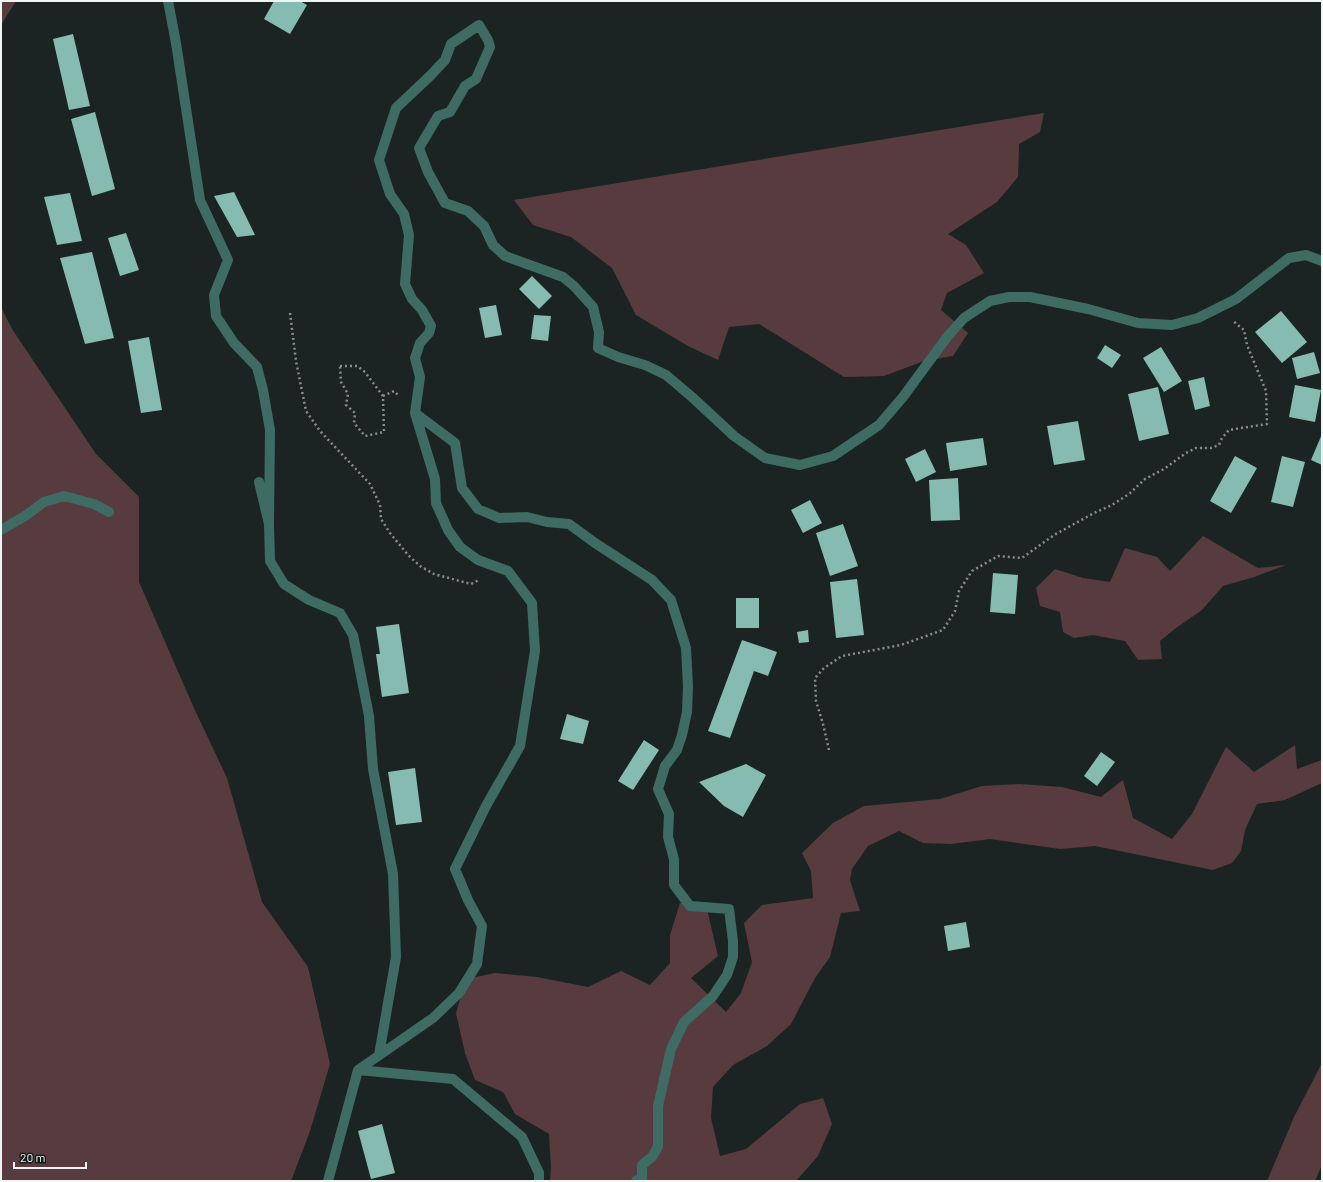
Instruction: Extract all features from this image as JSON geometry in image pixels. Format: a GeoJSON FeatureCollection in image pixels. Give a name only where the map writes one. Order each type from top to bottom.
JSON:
{"type":"FeatureCollection","features":[{"type":"Feature","properties":{"kind":"street"},"geometry":{"type":"LineString","coordinates":[[168,1],[176,43],[200,200],[228,260],[214,295],[216,316],[234,343],[257,367],[263,390],[270,430],[270,560],[284,584],[309,600],[340,613],[353,635],[369,716],[373,769],[393,874],[396,957],[379,1055]]}},
{"type":"Feature","properties":{"kind":"street"},"geometry":{"type":"LineString","coordinates":[[328,1181],[358,1070],[433,1018],[459,993],[476,964],[482,926],[468,900],[455,869],[486,806],[520,746],[535,650],[532,603],[508,571],[478,560],[460,547],[448,530],[436,503],[435,479],[415,413],[420,377],[415,358],[420,343],[429,333],[431,326],[422,310],[412,300],[405,284],[409,235],[404,214],[390,194],[379,160],[396,108],[445,60],[451,44],[479,25],[488,40],[490,47],[476,79],[465,86],[450,112],[438,116],[419,148],[428,172],[445,203],[468,211],[484,226],[493,245],[505,256],[563,277],[574,286],[594,307],[600,332],[598,348],[618,357],[645,365],[666,375],[734,436],[765,458],[800,465],[833,456],[879,425],[903,397],[947,337],[964,318],[990,301],[1009,297],[1030,297],[1088,309],[1138,323],[1172,325],[1198,318],[1236,299],[1289,258],[1306,255],[1322,261]]}},
{"type":"Feature","properties":{"kind":"street"},"geometry":{"type":"LineString","coordinates":[[415,413],[455,443],[462,488],[478,509],[499,518],[527,517],[547,522],[569,524],[595,543],[652,580],[671,600],[686,648],[688,686],[687,712],[677,750],[665,766],[658,789],[668,814],[668,837],[674,859],[674,885],[690,906],[729,909],[733,940],[733,957],[727,975],[713,996],[684,1022],[671,1049],[658,1106],[658,1148],[652,1157],[642,1165],[642,1178],[636,1181]]}},
{"type":"Feature","properties":{"kind":"street"},"geometry":{"type":"LineString","coordinates":[[259,482],[269,524]]}},
{"type":"Feature","properties":{"kind":"street"},"geometry":{"type":"LineString","coordinates":[[1,530],[25,516],[44,502],[64,496],[94,504],[109,512]]}},
{"type":"Feature","properties":{"kind":"street"},"geometry":{"type":"LineString","coordinates":[[358,1070],[453,1079],[522,1137],[538,1173],[539,1181]]}},
{"type":"Feature","properties":{"kind":"path"},"geometry":{"type":"LineString","coordinates":[[829,750],[816,700],[815,678],[824,668],[842,656],[901,646],[943,630],[955,610],[959,592],[972,571],[998,556],[1022,558],[1054,535],[1124,498],[1145,479],[1164,470],[1186,453],[1196,448],[1211,448],[1219,445],[1222,438],[1229,430],[1267,424],[1266,391],[1247,345],[1244,330],[1217,308]]}},
{"type":"Feature","properties":{"kind":"path"},"geometry":{"type":"LineString","coordinates":[[290,313],[296,360],[306,411],[320,431],[370,484],[380,505],[381,519],[390,533],[408,555],[420,566],[434,574],[471,584],[493,573],[508,571]]}},
{"type":"Feature","properties":{"kind":"path"},"geometry":{"type":"LineString","coordinates":[[340,366],[357,366],[365,372],[383,396],[384,432],[365,436],[354,424],[355,413],[346,405],[348,394],[341,382],[340,366]]}},
{"type":"Feature","properties":{"kind":"shaded area"},"geometry":{"type":"Polygon","coordinates":[[[1,1],[16,1],[1,25],[1,1]]]}},
{"type":"Feature","properties":{"kind":"shaded area"},"geometry":{"type":"Polygon","coordinates":[[[1044,113],[1040,132],[1019,144],[1018,177],[997,202],[948,234],[966,245],[984,273],[947,293],[941,310],[968,333],[953,356],[924,361],[884,376],[844,377],[759,324],[729,327],[718,360],[688,346],[636,315],[612,268],[571,237],[533,225],[514,200],[1044,113]]]}},
{"type":"Feature","properties":{"kind":"shaded area"},"geometry":{"type":"Polygon","coordinates":[[[1,307],[12,329],[96,454],[139,497],[139,582],[193,706],[227,778],[262,902],[308,967],[330,1064],[310,1131],[291,1181],[1,1181],[1,307]]]}},
{"type":"Feature","properties":{"kind":"shaded area"},"geometry":{"type":"Polygon","coordinates":[[[1203,536],[1258,568],[1286,565],[1254,577],[1223,586],[1202,610],[1160,641],[1162,659],[1138,660],[1125,641],[1093,635],[1074,638],[1063,632],[1060,612],[1040,606],[1036,588],[1055,569],[1083,578],[1110,582],[1125,548],[1157,557],[1170,571],[1203,536]]]}},
{"type":"Feature","properties":{"kind":"shaded area"},"geometry":{"type":"Polygon","coordinates":[[[1295,745],[1297,769],[1322,760],[1322,783],[1285,800],[1257,804],[1245,830],[1241,851],[1232,863],[1213,870],[1095,846],[1060,849],[990,839],[951,844],[923,843],[899,831],[868,846],[852,869],[850,880],[860,911],[841,913],[830,957],[815,978],[791,1024],[767,1046],[733,1065],[713,1087],[711,1118],[720,1156],[746,1149],[800,1104],[823,1098],[832,1124],[818,1156],[796,1181],[550,1181],[551,1168],[549,1134],[515,1114],[503,1092],[475,1080],[465,1053],[456,1013],[466,979],[495,973],[537,977],[588,987],[621,971],[650,985],[670,963],[670,935],[680,903],[706,905],[718,956],[691,978],[726,1012],[741,993],[752,962],[744,923],[762,905],[813,898],[811,871],[802,853],[833,823],[864,806],[940,799],[982,786],[1019,784],[1062,787],[1101,797],[1123,780],[1133,818],[1172,839],[1192,814],[1226,747],[1254,772],[1295,745]]]}},
{"type":"Feature","properties":{"kind":"shaded area"},"geometry":{"type":"Polygon","coordinates":[[[1322,1063],[1322,1165],[1315,1181],[1267,1181],[1294,1117],[1322,1063]]]}},
{"type":"Feature","properties":{"kind":"building"},"geometry":{"type":"Polygon","coordinates":[[[274,1],[300,1],[307,5],[290,34],[264,19],[274,1]]]}},
{"type":"Feature","properties":{"kind":"building"},"geometry":{"type":"Polygon","coordinates":[[[73,34],[90,106],[69,110],[53,39],[73,34]]]}},
{"type":"Feature","properties":{"kind":"building"},"geometry":{"type":"Polygon","coordinates":[[[95,112],[115,189],[92,196],[71,119],[95,112]]]}},
{"type":"Feature","properties":{"kind":"building"},"geometry":{"type":"Polygon","coordinates":[[[234,192],[255,235],[237,237],[214,196],[234,192]]]}},
{"type":"Feature","properties":{"kind":"building"},"geometry":{"type":"Polygon","coordinates":[[[70,193],[82,241],[57,245],[44,197],[70,193]]]}},
{"type":"Feature","properties":{"kind":"building"},"geometry":{"type":"Polygon","coordinates":[[[126,233],[139,270],[120,276],[108,238],[126,233]]]}},
{"type":"Feature","properties":{"kind":"building"},"geometry":{"type":"Polygon","coordinates":[[[92,252],[114,338],[85,344],[60,258],[92,252]]]}},
{"type":"Feature","properties":{"kind":"building"},"geometry":{"type":"Polygon","coordinates":[[[532,276],[552,296],[539,309],[519,289],[532,276]]]}},
{"type":"Feature","properties":{"kind":"building"},"geometry":{"type":"Polygon","coordinates":[[[496,305],[502,335],[485,338],[479,308],[496,305]]]}},
{"type":"Feature","properties":{"kind":"building"},"geometry":{"type":"Polygon","coordinates":[[[1281,311],[1307,342],[1282,363],[1255,332],[1281,311]]]}},
{"type":"Feature","properties":{"kind":"building"},"geometry":{"type":"Polygon","coordinates":[[[534,315],[551,316],[548,341],[531,339],[534,315]]]}},
{"type":"Feature","properties":{"kind":"building"},"geometry":{"type":"Polygon","coordinates":[[[149,337],[162,410],[141,413],[128,341],[149,337]]]}},
{"type":"Feature","properties":{"kind":"building"},"geometry":{"type":"Polygon","coordinates":[[[1105,345],[1121,355],[1112,368],[1097,358],[1105,345]]]}},
{"type":"Feature","properties":{"kind":"building"},"geometry":{"type":"Polygon","coordinates":[[[1161,347],[1182,381],[1164,392],[1143,358],[1161,347]]]}},
{"type":"Feature","properties":{"kind":"building"},"geometry":{"type":"Polygon","coordinates":[[[1314,352],[1320,373],[1297,379],[1292,358],[1314,352]]]}},
{"type":"Feature","properties":{"kind":"building"},"geometry":{"type":"Polygon","coordinates":[[[1204,377],[1210,406],[1195,410],[1188,381],[1204,377]]]}},
{"type":"Feature","properties":{"kind":"building"},"geometry":{"type":"Polygon","coordinates":[[[1295,385],[1321,390],[1315,422],[1289,417],[1295,385]]]}},
{"type":"Feature","properties":{"kind":"building"},"geometry":{"type":"Polygon","coordinates":[[[1158,387],[1169,434],[1139,441],[1128,394],[1158,387]]]}},
{"type":"Feature","properties":{"kind":"building"},"geometry":{"type":"Polygon","coordinates":[[[1078,421],[1085,460],[1054,465],[1047,426],[1078,421]]]}},
{"type":"Feature","properties":{"kind":"building"},"geometry":{"type":"Polygon","coordinates":[[[1322,434],[1322,465],[1311,460],[1322,434]]]}},
{"type":"Feature","properties":{"kind":"building"},"geometry":{"type":"Polygon","coordinates":[[[983,438],[987,465],[950,471],[946,443],[983,438]]]}},
{"type":"Feature","properties":{"kind":"building"},"geometry":{"type":"Polygon","coordinates":[[[925,449],[936,472],[916,482],[905,459],[925,449]]]}},
{"type":"Feature","properties":{"kind":"building"},"geometry":{"type":"Polygon","coordinates":[[[1235,456],[1257,468],[1231,513],[1210,501],[1235,456]]]}},
{"type":"Feature","properties":{"kind":"building"},"geometry":{"type":"Polygon","coordinates":[[[1282,456],[1305,462],[1293,507],[1271,502],[1282,456]]]}},
{"type":"Feature","properties":{"kind":"building"},"geometry":{"type":"Polygon","coordinates":[[[958,478],[960,520],[931,521],[929,480],[958,478]]]}},
{"type":"Feature","properties":{"kind":"building"},"geometry":{"type":"Polygon","coordinates":[[[810,500],[822,523],[803,533],[791,510],[810,500]]]}},
{"type":"Feature","properties":{"kind":"building"},"geometry":{"type":"Polygon","coordinates":[[[843,524],[858,566],[830,576],[816,533],[843,524]]]}},
{"type":"Feature","properties":{"kind":"building"},"geometry":{"type":"Polygon","coordinates":[[[993,573],[1018,575],[1015,614],[990,612],[993,573]]]}},
{"type":"Feature","properties":{"kind":"building"},"geometry":{"type":"Polygon","coordinates":[[[857,579],[864,635],[836,638],[830,582],[857,579]]]}},
{"type":"Feature","properties":{"kind":"building"},"geometry":{"type":"Polygon","coordinates":[[[736,598],[759,598],[759,628],[736,628],[736,598]]]}},
{"type":"Feature","properties":{"kind":"building"},"geometry":{"type":"Polygon","coordinates":[[[399,624],[409,693],[382,697],[376,654],[380,654],[376,627],[399,624]]]}},
{"type":"Feature","properties":{"kind":"building"},"geometry":{"type":"Polygon","coordinates":[[[808,630],[809,642],[799,643],[797,632],[808,630]]]}},
{"type":"Feature","properties":{"kind":"building"},"geometry":{"type":"Polygon","coordinates":[[[742,640],[777,652],[768,676],[754,671],[730,738],[708,731],[742,640]]]}},
{"type":"Feature","properties":{"kind":"building"},"geometry":{"type":"Polygon","coordinates":[[[567,714],[589,721],[583,744],[560,739],[567,714]]]}},
{"type":"Feature","properties":{"kind":"building"},"geometry":{"type":"Polygon","coordinates":[[[644,740],[659,750],[633,790],[618,781],[644,740]]]}},
{"type":"Feature","properties":{"kind":"building"},"geometry":{"type":"Polygon","coordinates":[[[1101,752],[1115,762],[1097,786],[1084,776],[1101,752]]]}},
{"type":"Feature","properties":{"kind":"building"},"geometry":{"type":"Polygon","coordinates":[[[746,764],[766,775],[743,817],[724,806],[699,782],[746,764]]]}},
{"type":"Feature","properties":{"kind":"building"},"geometry":{"type":"Polygon","coordinates":[[[415,768],[422,822],[396,825],[388,772],[415,768]]]}},
{"type":"Feature","properties":{"kind":"building"},"geometry":{"type":"Polygon","coordinates":[[[966,922],[970,947],[948,951],[944,926],[966,922]]]}},
{"type":"Feature","properties":{"kind":"building"},"geometry":{"type":"Polygon","coordinates":[[[382,1124],[395,1173],[371,1179],[358,1131],[382,1124]]]}}]}
